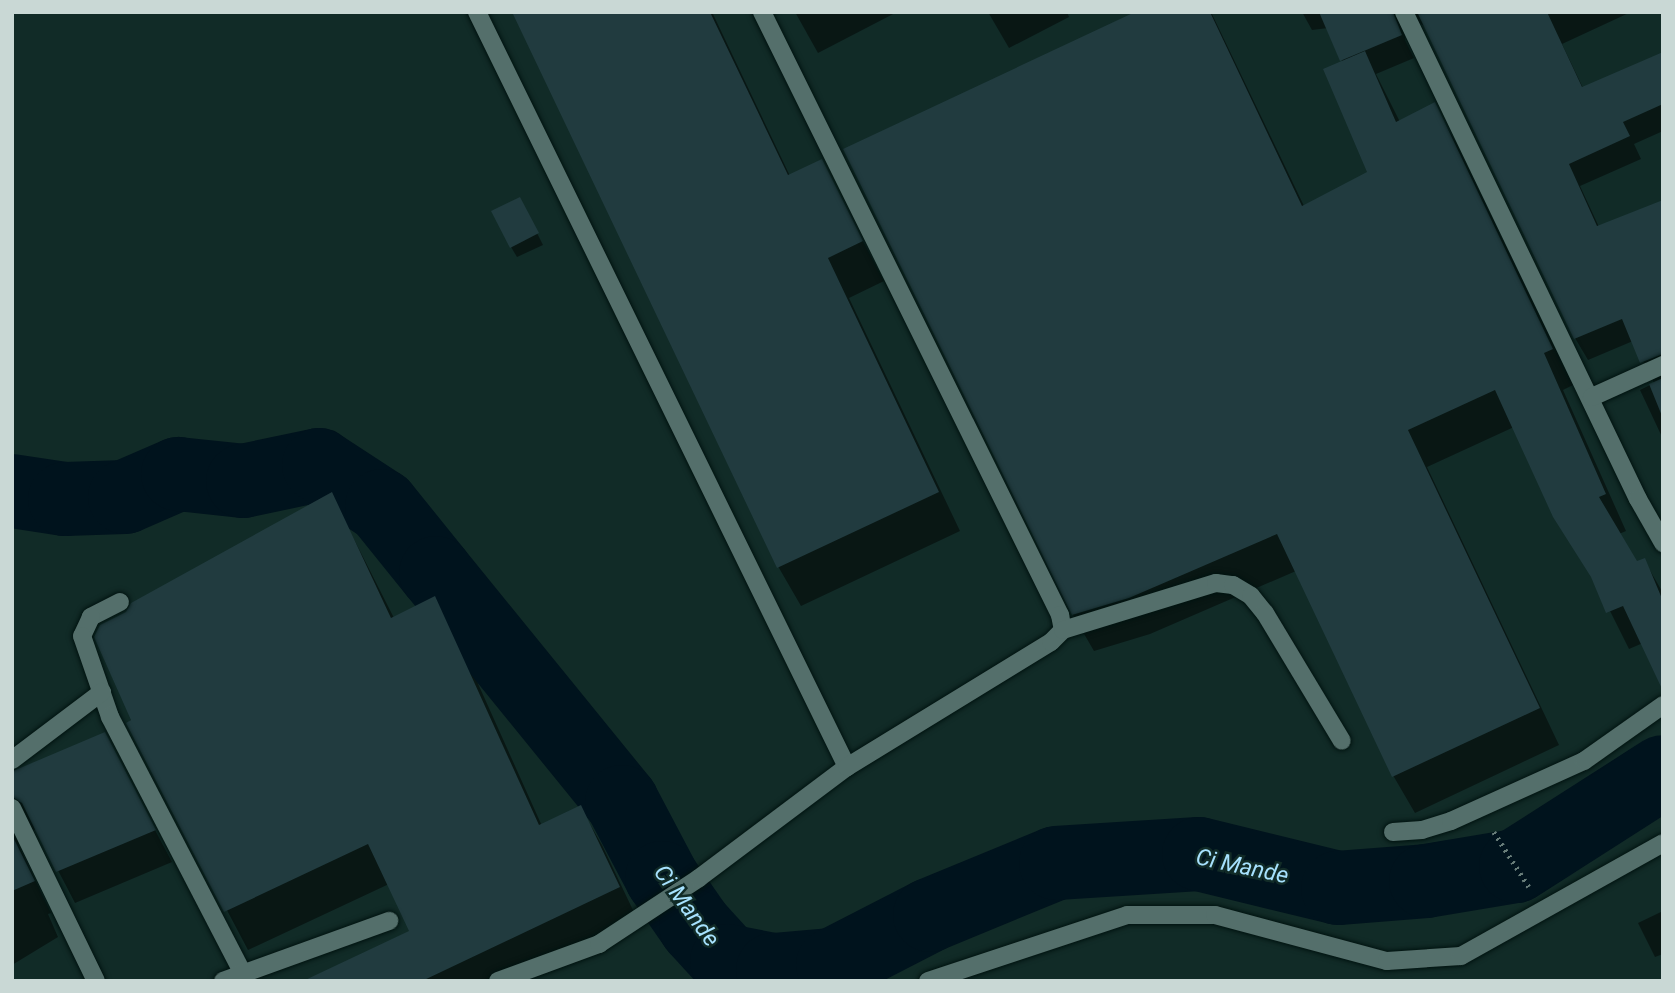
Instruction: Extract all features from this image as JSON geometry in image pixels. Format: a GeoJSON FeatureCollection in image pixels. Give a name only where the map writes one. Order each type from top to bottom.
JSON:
{"type":"FeatureCollection","features":[{"type":"Feature","properties":{"kind":"street"},"geometry":{"type":"LineString","coordinates":[[477,12],[847,767]]}},
{"type":"Feature","properties":{"kind":"street"},"geometry":{"type":"LineString","coordinates":[[762,12],[1060,615],[1063,630]]}},
{"type":"Feature","properties":{"kind":"street"},"geometry":{"type":"LineString","coordinates":[[1404,12],[1592,397],[1638,499],[1663,543]]}},
{"type":"Feature","properties":{"kind":"street"},"geometry":{"type":"LineString","coordinates":[[1592,397],[1663,366]]}},
{"type":"Feature","properties":{"kind":"street"},"geometry":{"type":"LineString","coordinates":[[498,981],[599,944],[699,878],[847,767],[1051,642],[1063,630],[1216,583],[1233,585],[1251,596],[1265,613],[1342,741]]}},
{"type":"Feature","properties":{"kind":"street"},"geometry":{"type":"LineString","coordinates":[[120,602],[92,617],[82,636],[110,717],[243,974]]}},
{"type":"Feature","properties":{"kind":"street"},"geometry":{"type":"LineString","coordinates":[[12,760],[102,692]]}},
{"type":"Feature","properties":{"kind":"street"},"geometry":{"type":"LineString","coordinates":[[1394,832],[1422,830],[1451,821],[1584,761],[1663,705]]}},
{"type":"Feature","properties":{"kind":"street"},"geometry":{"type":"LineString","coordinates":[[12,808],[96,981]]}},
{"type":"Feature","properties":{"kind":"street"},"geometry":{"type":"LineString","coordinates":[[928,981],[1127,915],[1214,915],[1387,961],[1461,956],[1663,843]]}},
{"type":"Feature","properties":{"kind":"street"},"geometry":{"type":"LineString","coordinates":[[223,981],[389,921]]}},
{"type":"Feature","properties":{"kind":"path"},"geometry":{"type":"LineString","coordinates":[[1496,835],[1528,886]]}},
{"type":"Feature","properties":{"kind":"building"},"geometry":{"type":"Polygon","coordinates":[[[512,12],[710,12],[788,175],[822,159],[863,241],[828,258],[939,492],[777,568],[512,12]]]}},
{"type":"Feature","properties":{"kind":"building"},"geometry":{"type":"Polygon","coordinates":[[[1135,12],[1210,12],[1302,206],[1367,172],[1323,69],[1365,51],[1396,122],[1435,102],[1553,349],[1544,353],[1606,494],[1599,497],[1637,561],[1645,558],[1663,601],[1663,691],[1623,606],[1606,613],[1591,577],[1553,517],[1495,390],[1408,430],[1540,708],[1392,777],[1277,534],[1129,598],[1072,615],[843,149],[1135,12]]]}},
{"type":"Feature","properties":{"kind":"building"},"geometry":{"type":"Polygon","coordinates":[[[1319,12],[1393,12],[1402,35],[1340,61],[1319,12]]]}},
{"type":"Feature","properties":{"kind":"building"},"geometry":{"type":"Polygon","coordinates":[[[1417,12],[1547,12],[1582,87],[1663,52],[1663,104],[1623,122],[1630,136],[1569,164],[1597,226],[1663,200],[1663,354],[1640,363],[1622,319],[1574,339],[1417,12]]]}},
{"type":"Feature","properties":{"kind":"building"},"geometry":{"type":"Polygon","coordinates":[[[520,197],[539,233],[510,248],[491,211],[520,197]]]}},
{"type":"Feature","properties":{"kind":"building"},"geometry":{"type":"Polygon","coordinates":[[[1663,378],[1663,416],[1662,416],[1649,384],[1663,378]]]}},
{"type":"Feature","properties":{"kind":"building"},"geometry":{"type":"Polygon","coordinates":[[[332,492],[391,618],[435,596],[539,825],[581,805],[620,887],[422,981],[303,981],[409,931],[368,844],[224,912],[126,723],[131,720],[94,637],[100,625],[126,612],[131,603],[332,492]]]}},
{"type":"Feature","properties":{"kind":"building"},"geometry":{"type":"Polygon","coordinates":[[[105,732],[156,830],[56,872],[22,803],[12,797],[13,771],[105,732]]]}},
{"type":"Feature","properties":{"kind":"building"},"geometry":{"type":"Polygon","coordinates":[[[12,835],[35,881],[12,891],[12,835]]]}},
{"type":"Feature","properties":{"kind":"waterway","name":"Ci Mande"},"geometry":{"type":"LineString","coordinates":[[12,491],[65,499],[125,497],[178,474],[243,481],[319,465],[382,506],[622,802],[662,878],[696,927],[727,961],[773,970],[833,965],[930,915],[1056,863],[1199,854],[1338,888],[1426,881],[1516,866],[1663,772]]}}]}
